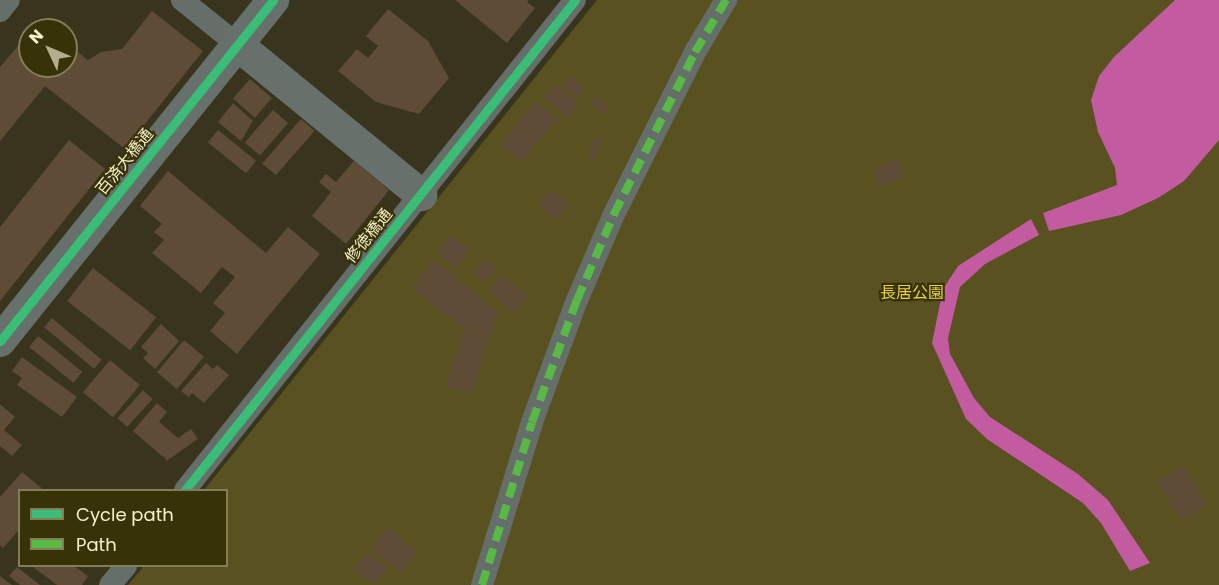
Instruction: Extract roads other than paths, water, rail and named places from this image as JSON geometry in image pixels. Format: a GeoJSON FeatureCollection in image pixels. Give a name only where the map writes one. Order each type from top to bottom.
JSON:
{"type":"FeatureCollection","features":[{"type":"Feature","properties":{"kind":"street"},"geometry":{"type":"LineString","coordinates":[[0,11],[9,0]]}},
{"type":"Feature","properties":{"kind":"street"},"geometry":{"type":"LineString","coordinates":[[182,0],[421,195]]}},
{"type":"Feature","properties":{"kind":"street","name":"百済大橋通"},"geometry":{"type":"LineString","coordinates":[[0,341],[273,0]]}},
{"type":"Feature","properties":{"kind":"street","name":"修徳橋通"},"geometry":{"type":"LineString","coordinates":[[186,489],[575,0]]}},
{"type":"Feature","properties":{"kind":"street"},"geometry":{"type":"LineString","coordinates":[[482,585],[532,422],[577,300],[624,194],[695,52],[726,0]]}},
{"type":"Feature","properties":{"kind":"street"},"geometry":{"type":"LineString","coordinates":[[110,585],[125,567]]}},
{"type":"Feature","properties":{"kind":"park label","name":"長居公園"},"geometry":{"type":"Point","coordinates":[912,293]}}]}
